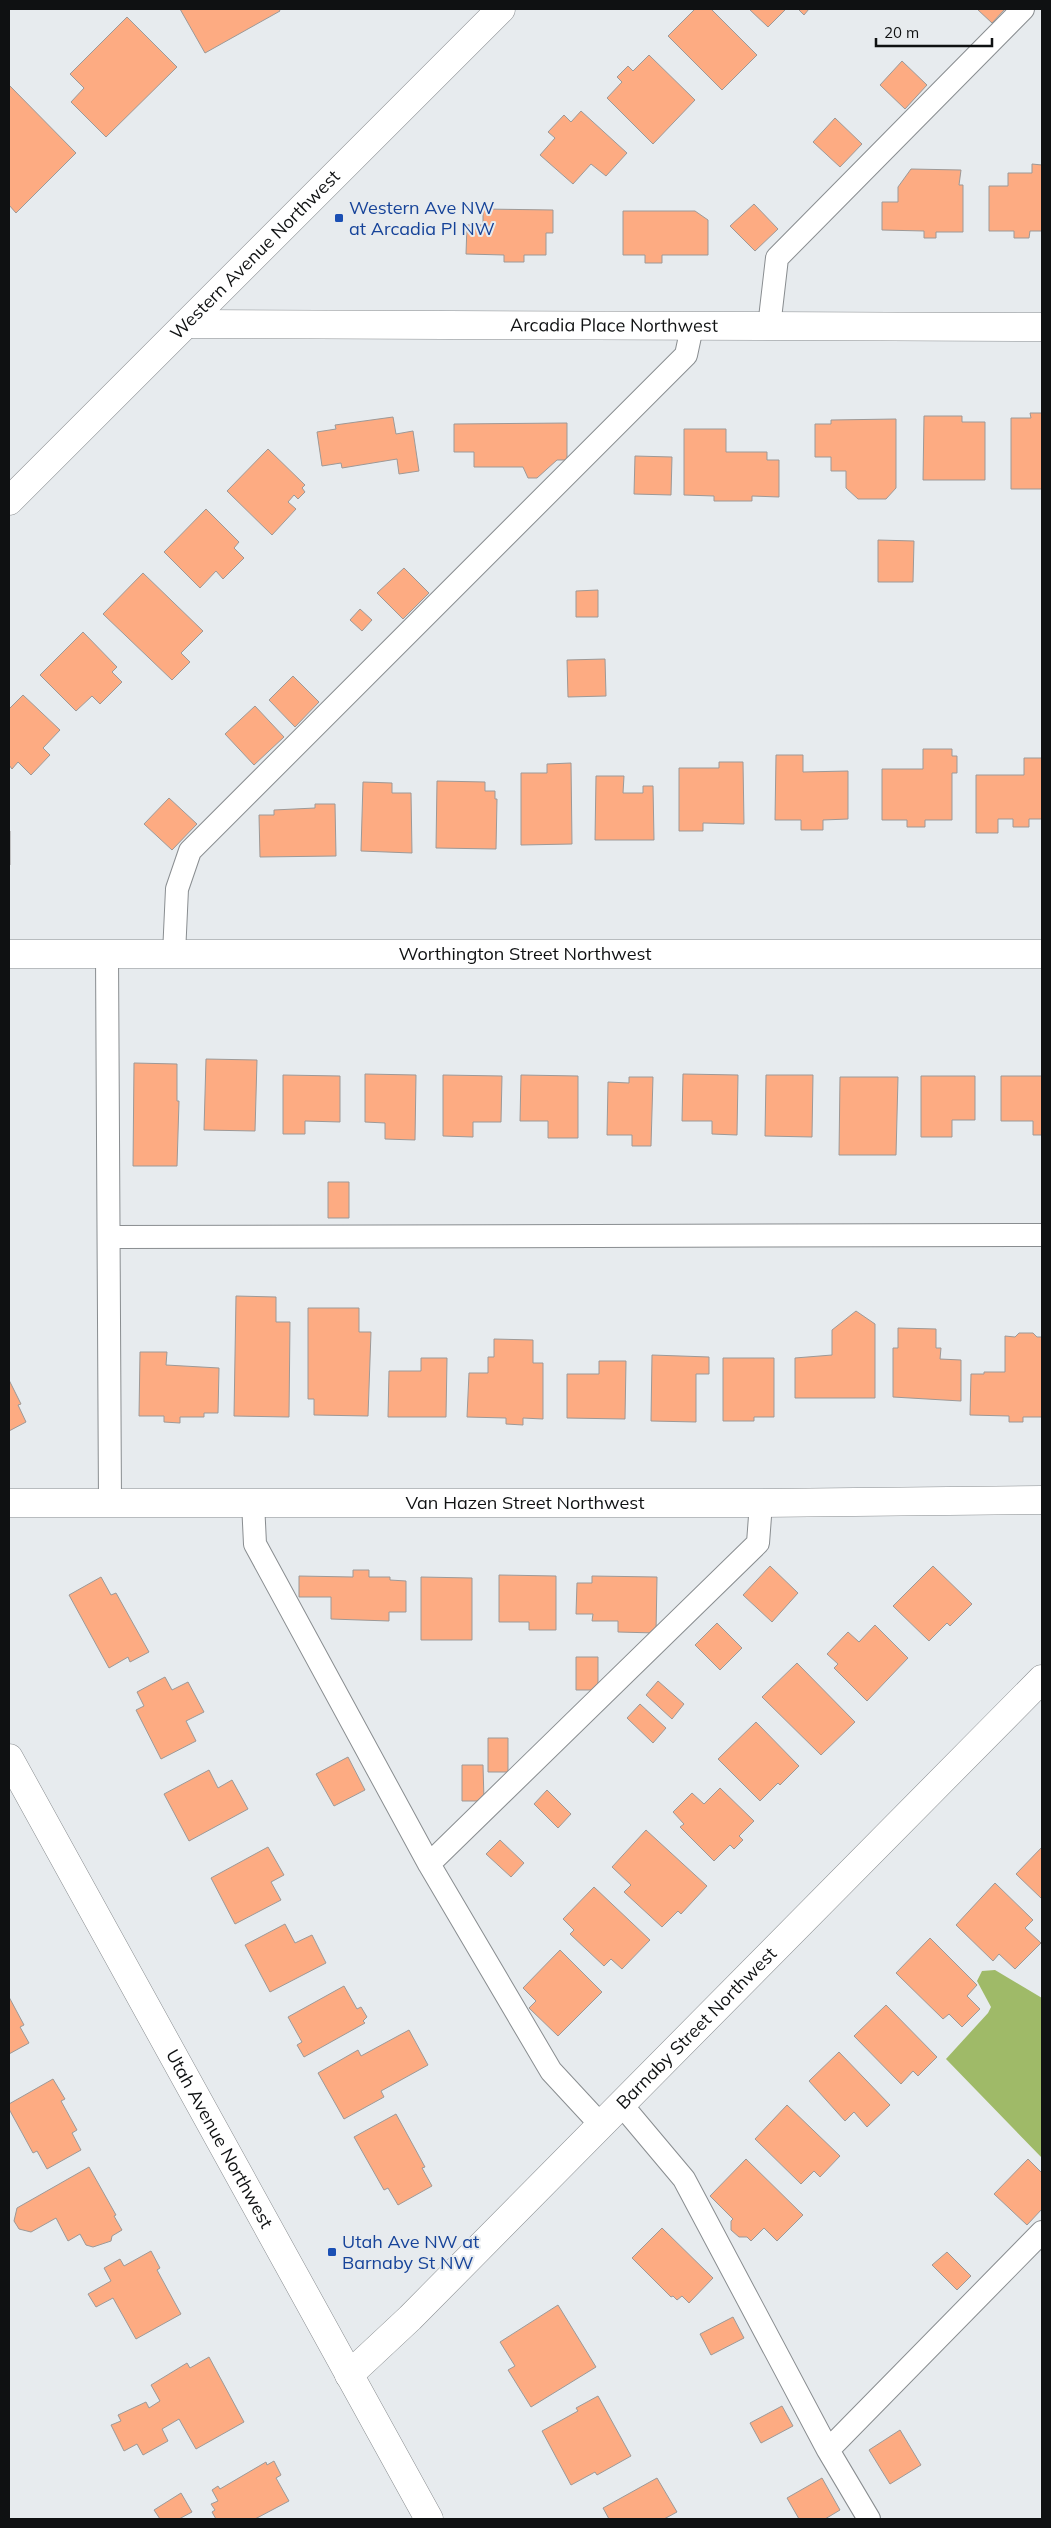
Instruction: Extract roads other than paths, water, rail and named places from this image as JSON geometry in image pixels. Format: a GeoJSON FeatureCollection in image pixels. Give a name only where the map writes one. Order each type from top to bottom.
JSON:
{"type":"FeatureCollection","features":[{"type":"Feature","properties":{"kind":"street","name":"Western Avenue Northwest"},"geometry":{"type":"LineString","coordinates":[[9,501],[501,9]]}},
{"type":"Feature","properties":{"kind":"street","name":"Arcadia Place Northwest"},"geometry":{"type":"LineString","coordinates":[[186,324],[769,328],[1042,327]]}},
{"type":"Feature","properties":{"kind":"street","name":"Worthington Street Northwest"},"geometry":{"type":"LineString","coordinates":[[9,954],[1042,954]]}},
{"type":"Feature","properties":{"kind":"street","name":"Van Hazen Street Northwest"},"geometry":{"type":"LineString","coordinates":[[9,1502],[1042,1500]]}},
{"type":"Feature","properties":{"kind":"street","name":"Barnaby Street Northwest"},"geometry":{"type":"LineString","coordinates":[[349,2375],[410,2318],[1042,1679]]}},
{"type":"Feature","properties":{"kind":"street","name":"Utah Avenue Northwest"},"geometry":{"type":"LineString","coordinates":[[9,1758],[429,2519]]}},
{"type":"Feature","properties":{"kind":"lane"},"geometry":{"type":"LineString","coordinates":[[769,328],[777,258],[1023,9]]}},
{"type":"Feature","properties":{"kind":"lane"},"geometry":{"type":"LineString","coordinates":[[174,954],[177,889],[190,852],[686,355],[692,327]]}},
{"type":"Feature","properties":{"kind":"lane"},"geometry":{"type":"LineString","coordinates":[[107,954],[110,1502]]}},
{"type":"Feature","properties":{"kind":"lane"},"geometry":{"type":"LineString","coordinates":[[109,1237],[1042,1235]]}},
{"type":"Feature","properties":{"kind":"lane"},"geometry":{"type":"LineString","coordinates":[[254,1502],[255,1544],[429,1864],[551,2071],[600,2125]]}},
{"type":"Feature","properties":{"kind":"lane"},"geometry":{"type":"LineString","coordinates":[[429,1864],[758,1542],[761,1502]]}},
{"type":"Feature","properties":{"kind":"lane"},"geometry":{"type":"LineString","coordinates":[[621,2104],[684,2179],[828,2450],[868,2519]]}},
{"type":"Feature","properties":{"kind":"lane"},"geometry":{"type":"LineString","coordinates":[[828,2450],[1042,2232]]}},
{"type":"Feature","properties":{"kind":"place","name":"Western Ave NW at Arcadia Pl NW"},"geometry":{"type":"Point","coordinates":[339,218]}},
{"type":"Feature","properties":{"kind":"place","name":"Utah Ave NW at Barnaby St NW"},"geometry":{"type":"Point","coordinates":[332,2252]}}]}
